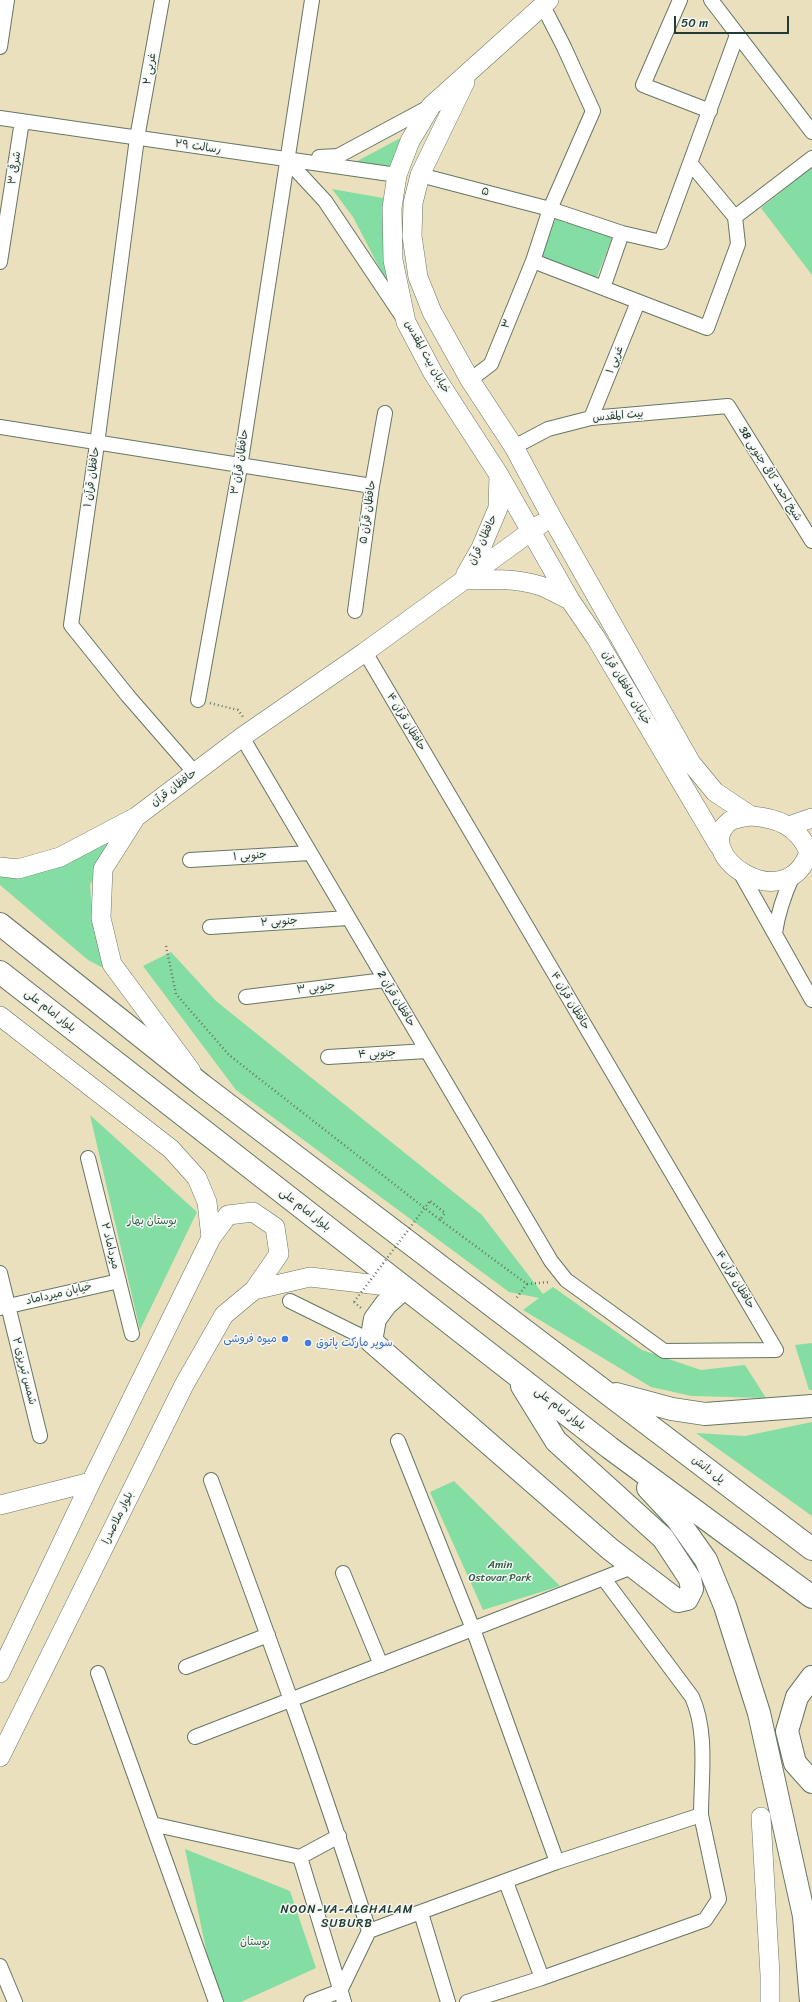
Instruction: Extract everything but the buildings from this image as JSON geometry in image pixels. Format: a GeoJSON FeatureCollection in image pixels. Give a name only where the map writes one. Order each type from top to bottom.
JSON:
{"type":"FeatureCollection","features":[{"type":"Feature","properties":{"kind":"highway"},"geometry":{"type":"LineString","coordinates":[[0,924],[202,1085],[604,1391],[672,1410],[705,1414],[812,1406]]}},
{"type":"Feature","properties":{"kind":"highway","name":"بلوار امام علی"},"geometry":{"type":"LineString","coordinates":[[0,972],[610,1448]]}},
{"type":"Feature","properties":{"kind":"highway"},"geometry":{"type":"LineString","coordinates":[[404,1288],[386,1304],[375,1319],[371,1341],[632,1567],[678,1601],[686,1599],[692,1590],[690,1579],[663,1538],[556,1441],[516,1374]]}},
{"type":"Feature","properties":{"kind":"highway","name":"پل دانش"},"geometry":{"type":"LineString","coordinates":[[604,1391],[812,1549]]}},
{"type":"Feature","properties":{"kind":"highway"},"geometry":{"type":"LineString","coordinates":[[610,1448],[812,1597]]}},
{"type":"Feature","properties":{"kind":"highway"},"geometry":{"type":"LineString","coordinates":[[610,1448],[677,1519],[706,1560],[725,1606],[759,1713],[781,1808],[804,1916],[811,2002]]}},
{"type":"Feature","properties":{"kind":"highway"},"geometry":{"type":"LineString","coordinates":[[812,1677],[797,1696],[787,1731],[796,1763],[812,1782]]}},
{"type":"Feature","properties":{"kind":"street"},"geometry":{"type":"LineString","coordinates":[[0,46],[7,0]]}},
{"type":"Feature","properties":{"kind":"street","name":"۲ غربی"},"geometry":{"type":"LineString","coordinates":[[137,138],[162,0]]}},
{"type":"Feature","properties":{"kind":"street","name":"حافظان قرآن ۳"},"geometry":{"type":"LineString","coordinates":[[198,700],[240,467],[286,159],[312,0]]}},
{"type":"Feature","properties":{"kind":"street"},"geometry":{"type":"LineString","coordinates":[[680,0],[643,85],[710,111]]}},
{"type":"Feature","properties":{"kind":"street"},"geometry":{"type":"LineString","coordinates":[[711,0],[812,132]]}},
{"type":"Feature","properties":{"kind":"street","name":"خیابان بیت المقدس"},"geometry":{"type":"LineString","coordinates":[[531,531],[499,475],[434,373],[406,322],[393,260],[392,208],[397,175],[410,141],[431,106],[546,3]]}},
{"type":"Feature","properties":{"kind":"street","name":"۳"},"geometry":{"type":"LineString","coordinates":[[470,380],[491,364],[533,261],[550,209],[593,111],[546,3]]}},
{"type":"Feature","properties":{"kind":"street"},"geometry":{"type":"LineString","coordinates":[[533,261],[708,328],[738,244],[734,217],[690,164],[738,35]]}},
{"type":"Feature","properties":{"kind":"street","name":"خیابان بیت المقدس"},"geometry":{"type":"LineString","coordinates":[[474,69],[462,86],[420,176],[413,203],[412,236],[418,277],[432,312],[470,380],[514,447],[551,516]]}},
{"type":"Feature","properties":{"kind":"street"},"geometry":{"type":"LineString","coordinates":[[286,159],[338,156],[431,106]]}},
{"type":"Feature","properties":{"kind":"street","name":"رسالت ۲۹"},"geometry":{"type":"LineString","coordinates":[[0,118],[397,175]]}},
{"type":"Feature","properties":{"kind":"street","name":"۳ شرقی"},"geometry":{"type":"LineString","coordinates":[[0,262],[22,121]]}},
{"type":"Feature","properties":{"kind":"street","name":"حافظان قرآن ۱"},"geometry":{"type":"LineString","coordinates":[[137,138],[97,444],[71,625],[128,696],[194,773]]}},
{"type":"Feature","properties":{"kind":"street"},"geometry":{"type":"LineString","coordinates":[[734,217],[812,158]]}},
{"type":"Feature","properties":{"kind":"street"},"geometry":{"type":"LineString","coordinates":[[286,159],[325,201],[406,322]]}},
{"type":"Feature","properties":{"kind":"street","name":"۵"},"geometry":{"type":"LineString","coordinates":[[420,176],[550,209],[622,233],[661,242],[690,164]]}},
{"type":"Feature","properties":{"kind":"street"},"geometry":{"type":"LineString","coordinates":[[397,175],[420,176]]}},
{"type":"Feature","properties":{"kind":"street"},"geometry":{"type":"LineString","coordinates":[[602,288],[622,233]]}},
{"type":"Feature","properties":{"kind":"street","name":"۱ غربی"},"geometry":{"type":"LineString","coordinates":[[591,418],[638,302]]}},
{"type":"Feature","properties":{"kind":"street","name":"بیت المقدس"},"geometry":{"type":"LineString","coordinates":[[514,447],[548,429],[591,418],[728,406]]}},
{"type":"Feature","properties":{"kind":"street","name":"شیخ احمد کافی جنوبی 38"},"geometry":{"type":"LineString","coordinates":[[728,406],[812,541]]}},
{"type":"Feature","properties":{"kind":"street","name":"حافظان قرآن ۵"},"geometry":{"type":"LineString","coordinates":[[355,611],[372,486],[385,414]]}},
{"type":"Feature","properties":{"kind":"street"},"geometry":{"type":"LineString","coordinates":[[0,427],[240,467],[372,486]]}},
{"type":"Feature","properties":{"kind":"street","name":"حافظان قرآن"},"geometry":{"type":"LineString","coordinates":[[463,580],[481,548],[498,508],[499,475]]}},
{"type":"Feature","properties":{"kind":"street","name":"حافظان قرآن"},"geometry":{"type":"LineString","coordinates":[[202,1085],[112,964],[101,918],[103,869],[136,817],[247,733],[365,652],[551,516]]}},
{"type":"Feature","properties":{"kind":"street","name":"خیابان حافظان قرآن"},"geometry":{"type":"LineString","coordinates":[[551,516],[691,763],[715,792],[751,816]]}},
{"type":"Feature","properties":{"kind":"street","name":"خیابان حافظان قرآن"},"geometry":{"type":"LineString","coordinates":[[531,531],[570,600],[600,645],[719,846]]}},
{"type":"Feature","properties":{"kind":"street"},"geometry":{"type":"LineString","coordinates":[[463,580],[495,579],[541,586],[570,600]]}},
{"type":"Feature","properties":{"kind":"street","name":"حافظان قرآن ۴"},"geometry":{"type":"LineString","coordinates":[[365,652],[776,1350]]}},
{"type":"Feature","properties":{"kind":"street","name":"حافظان قرآن 2"},"geometry":{"type":"LineString","coordinates":[[247,733],[310,853],[551,1261],[566,1280],[664,1351],[776,1350]]}},
{"type":"Feature","properties":{"kind":"street"},"geometry":{"type":"LineString","coordinates":[[775,933],[777,914],[782,898],[804,866],[809,852],[804,840],[789,826],[767,817],[751,816],[731,820],[721,831],[719,846],[728,860],[740,872],[812,1000]]}},
{"type":"Feature","properties":{"kind":"street"},"geometry":{"type":"LineString","coordinates":[[0,867],[18,869],[60,858],[136,817]]}},
{"type":"Feature","properties":{"kind":"street"},"geometry":{"type":"LineString","coordinates":[[789,826],[812,818]]}},
{"type":"Feature","properties":{"kind":"street","name":"جنوبی ۱"},"geometry":{"type":"LineString","coordinates":[[190,860],[310,853]]}},
{"type":"Feature","properties":{"kind":"street"},"geometry":{"type":"LineString","coordinates":[[740,872],[755,879],[773,882],[804,866]]}},
{"type":"Feature","properties":{"kind":"street","name":"جنوبی ۲"},"geometry":{"type":"LineString","coordinates":[[210,927],[348,918]]}},
{"type":"Feature","properties":{"kind":"street","name":"جنوبی ۳"},"geometry":{"type":"LineString","coordinates":[[246,997],[385,980]]}},
{"type":"Feature","properties":{"kind":"street"},"geometry":{"type":"LineString","coordinates":[[0,1016],[171,1149],[197,1178],[207,1202],[211,1238]]}},
{"type":"Feature","properties":{"kind":"street","name":"جنوبی ۴"},"geometry":{"type":"LineString","coordinates":[[328,1057],[427,1051]]}},
{"type":"Feature","properties":{"kind":"street","name":"میرداماد ۲"},"geometry":{"type":"LineString","coordinates":[[88,1158],[132,1334]]}},
{"type":"Feature","properties":{"kind":"street"},"geometry":{"type":"LineString","coordinates":[[0,1670],[211,1238],[228,1215],[253,1212],[275,1226],[279,1254],[254,1290]]}},
{"type":"Feature","properties":{"kind":"street","name":"شمس تبریزی ۲"},"geometry":{"type":"LineString","coordinates":[[0,1273],[4,1307],[40,1436]]}},
{"type":"Feature","properties":{"kind":"street"},"geometry":{"type":"LineString","coordinates":[[254,1290],[310,1277],[404,1288]]}},
{"type":"Feature","properties":{"kind":"street","name":"خیابان میرداماد"},"geometry":{"type":"LineString","coordinates":[[4,1307],[119,1281]]}},
{"type":"Feature","properties":{"kind":"street","name":"بلوار ملاصدرا"},"geometry":{"type":"LineString","coordinates":[[0,1757],[184,1385],[224,1315],[254,1290]]}},
{"type":"Feature","properties":{"kind":"street"},"geometry":{"type":"LineString","coordinates":[[290,1301],[371,1341]]}},
{"type":"Feature","properties":{"kind":"street"},"geometry":{"type":"LineString","coordinates":[[398,1441],[473,1629],[557,1862]]}},
{"type":"Feature","properties":{"kind":"street"},"geometry":{"type":"LineString","coordinates":[[211,1480],[292,1700],[339,1836],[369,1931],[342,1996]]}},
{"type":"Feature","properties":{"kind":"street"},"geometry":{"type":"LineString","coordinates":[[0,1505],[91,1482]]}},
{"type":"Feature","properties":{"kind":"street"},"geometry":{"type":"LineString","coordinates":[[195,1737],[632,1567]]}},
{"type":"Feature","properties":{"kind":"street"},"geometry":{"type":"LineString","coordinates":[[343,1573],[381,1665]]}},
{"type":"Feature","properties":{"kind":"street"},"geometry":{"type":"LineString","coordinates":[[468,2002],[542,1978],[705,1920],[719,1899],[701,1815],[701,1731],[699,1712],[692,1698],[604,1579]]}},
{"type":"Feature","properties":{"kind":"street"},"geometry":{"type":"LineString","coordinates":[[186,1667],[268,1635]]}},
{"type":"Feature","properties":{"kind":"street"},"geometry":{"type":"LineString","coordinates":[[98,1673],[216,2002]]}},
{"type":"Feature","properties":{"kind":"street"},"geometry":{"type":"LineString","coordinates":[[369,1931],[506,1882],[557,1862],[701,1815]]}},
{"type":"Feature","properties":{"kind":"street"},"geometry":{"type":"LineString","coordinates":[[761,1817],[770,1975],[770,2002]]}},
{"type":"Feature","properties":{"kind":"street"},"geometry":{"type":"LineString","coordinates":[[152,1824],[300,1857],[339,1836]]}},
{"type":"Feature","properties":{"kind":"street"},"geometry":{"type":"LineString","coordinates":[[300,1857],[342,1996]]}},
{"type":"Feature","properties":{"kind":"street"},"geometry":{"type":"LineString","coordinates":[[506,1882],[542,1978]]}},
{"type":"Feature","properties":{"kind":"street"},"geometry":{"type":"LineString","coordinates":[[421,1913],[448,2002]]}},
{"type":"Feature","properties":{"kind":"street"},"geometry":{"type":"LineString","coordinates":[[0,1966],[15,2002]]}},
{"type":"Feature","properties":{"kind":"street"},"geometry":{"type":"LineString","coordinates":[[311,2002],[342,1996]]}},
{"type":"Feature","properties":{"kind":"path"},"geometry":{"type":"LineString","coordinates":[[198,700],[238,710],[247,733]]}},
{"type":"Feature","properties":{"kind":"path"},"geometry":{"type":"LineString","coordinates":[[166,946],[176,994],[229,1055],[440,1220],[526,1284],[566,1280]]}},
{"type":"Feature","properties":{"kind":"path"},"geometry":{"type":"LineString","coordinates":[[354,1302],[430,1201],[445,1213],[440,1220]]}},
{"type":"Feature","properties":{"kind":"path"},"geometry":{"type":"LineString","coordinates":[[504,1315],[526,1284]]}},
{"type":"Feature","properties":{"kind":"green space"},"geometry":{"type":"Polygon","coordinates":[[[404,136],[390,172],[348,166],[404,136]]]}},
{"type":"Feature","properties":{"kind":"green space"},"geometry":{"type":"Polygon","coordinates":[[[812,167],[812,275],[761,208],[812,167]]]}},
{"type":"Feature","properties":{"kind":"green space"},"geometry":{"type":"Polygon","coordinates":[[[332,189],[383,198],[387,207],[389,286],[353,217],[332,189]]]}},
{"type":"Feature","properties":{"kind":"green space"},"geometry":{"type":"Polygon","coordinates":[[[557,215],[613,236],[595,282],[540,260],[557,215]]]}},
{"type":"Feature","properties":{"kind":"green space"},"geometry":{"type":"Polygon","coordinates":[[[112,837],[90,885],[93,927],[109,971],[88,960],[0,885],[0,873],[112,837]]]}},
{"type":"Feature","properties":{"kind":"green space"},"geometry":{"type":"Polygon","coordinates":[[[171,952],[216,1001],[482,1215],[543,1294],[553,1287],[642,1350],[701,1370],[745,1365],[766,1398],[692,1396],[651,1387],[523,1310],[539,1298],[509,1292],[236,1090],[143,966],[171,952]]]}},
{"type":"Feature","properties":{"kind":"green space","name":"بوستان بهار"},"geometry":{"type":"Polygon","coordinates":[[[90,1115],[197,1212],[140,1330],[90,1115]]]}},
{"type":"Feature","properties":{"kind":"green space"},"geometry":{"type":"Polygon","coordinates":[[[812,1343],[812,1390],[809,1390],[795,1345],[812,1343]]]}},
{"type":"Feature","properties":{"kind":"green space"},"geometry":{"type":"Polygon","coordinates":[[[812,1422],[812,1516],[696,1433],[745,1436],[812,1422]]]}},
{"type":"Feature","properties":{"kind":"green space","name":"Amin Ostovar Park"},"geometry":{"type":"Polygon","coordinates":[[[454,1481],[560,1586],[483,1610],[430,1492],[454,1481]]]}},
{"type":"Feature","properties":{"kind":"green space","name":"بوستان"},"geometry":{"type":"Polygon","coordinates":[[[185,1849],[290,1891],[316,1968],[241,2002],[217,2002],[185,1849]]]}},
{"type":"Feature","properties":{"kind":"place","name":"میوه فروشی"},"geometry":{"type":"Point","coordinates":[285,1339]}},
{"type":"Feature","properties":{"kind":"place","name":"سوپر مارکت پاتوق"},"geometry":{"type":"Point","coordinates":[308,1343]}},
{"type":"Feature","properties":{"kind":"district","name":"NOON-VA-ALGHALAM SUBURB"},"geometry":{"type":"Point","coordinates":[347,1917]}}]}
